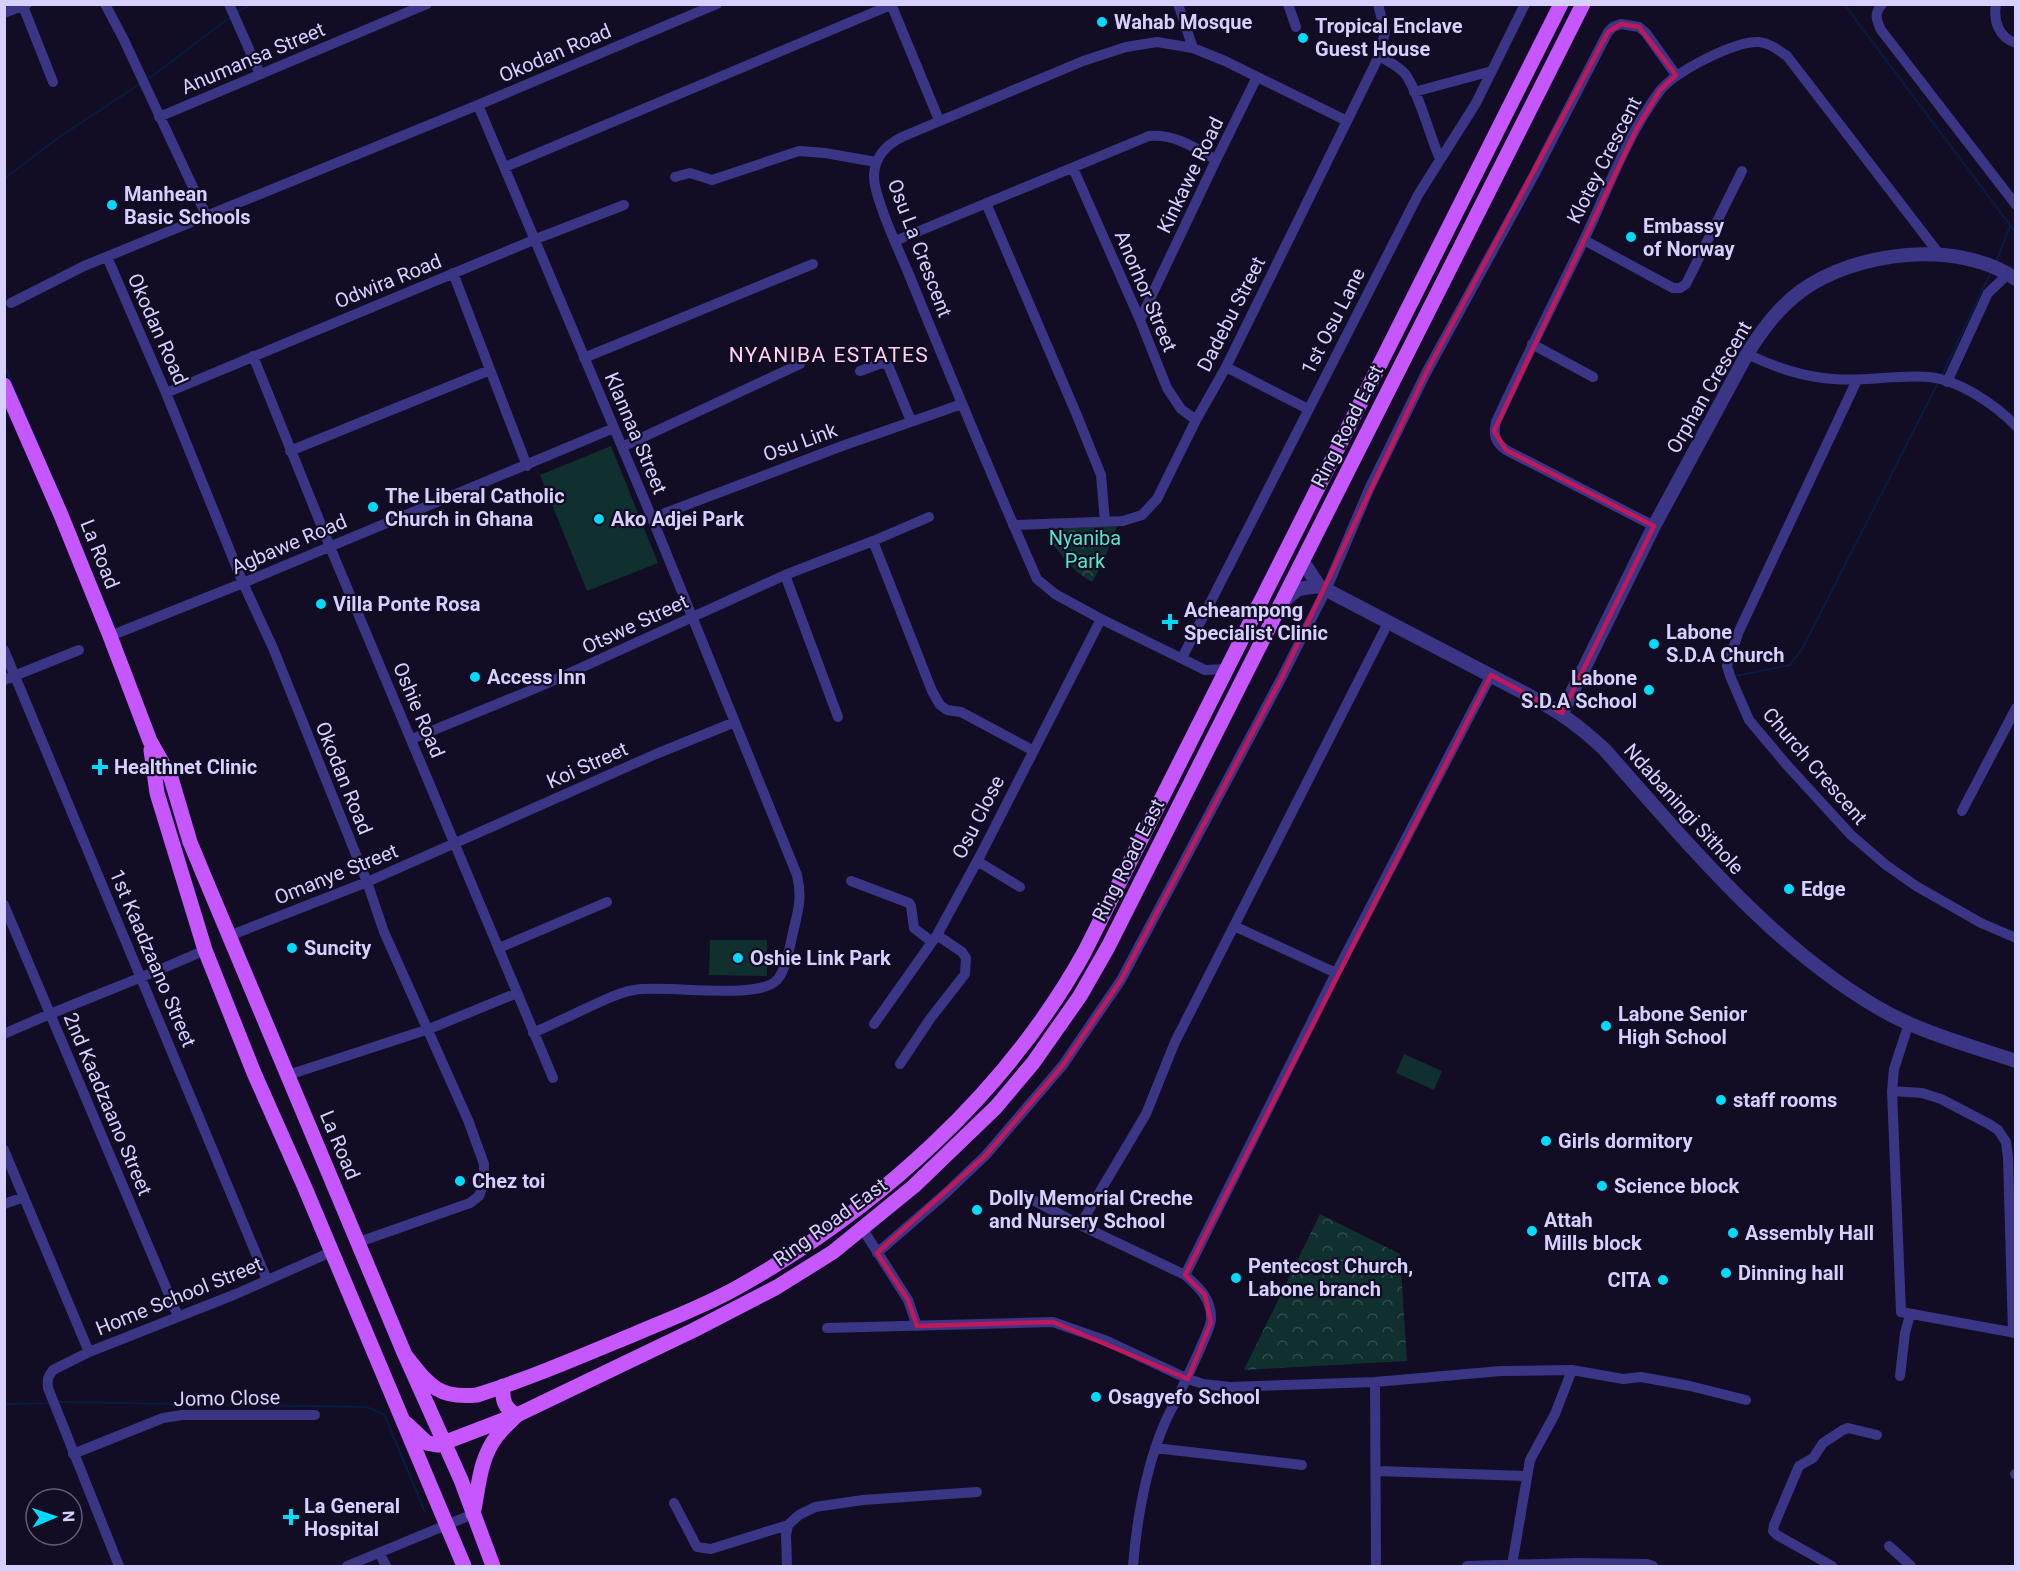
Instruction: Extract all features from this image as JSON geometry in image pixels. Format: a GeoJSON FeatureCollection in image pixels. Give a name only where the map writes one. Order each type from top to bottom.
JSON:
{"type":"FeatureCollection","features":[{"type":"Feature","properties":{"kind":"main road","name":"Ring Road East"},"geometry":{"type":"LineString","coordinates":[[405,1355],[422,1377],[444,1394],[458,1397],[477,1395],[607,1346],[701,1306],[739,1287],[793,1254],[893,1181],[962,1114],[998,1075],[1072,975],[1561,4]]}},
{"type":"Feature","properties":{"kind":"main road","name":"Ring Road East"},"geometry":{"type":"LineString","coordinates":[[473,1514],[478,1481],[488,1450],[497,1435],[517,1415],[694,1330],[777,1287],[833,1252],[914,1186],[996,1107],[1032,1063],[1080,996],[1112,938],[1583,4]]}},
{"type":"Feature","properties":{"kind":"main road"},"geometry":{"type":"LineString","coordinates":[[1532,63],[1548,72]]}},
{"type":"Feature","properties":{"kind":"main road","name":"La Road"},"geometry":{"type":"LineString","coordinates":[[4,385],[61,515],[150,741],[171,778],[190,842],[405,1355],[444,1442],[493,1566]]}},
{"type":"Feature","properties":{"kind":"main road","name":"La Road"},"geometry":{"type":"LineString","coordinates":[[150,741],[157,793],[205,950],[254,1073],[305,1188],[464,1566]]}},
{"type":"Feature","properties":{"kind":"main road"},"geometry":{"type":"LineString","coordinates":[[186,891],[207,883]]}},
{"type":"Feature","properties":{"kind":"main road"},"geometry":{"type":"LineString","coordinates":[[962,1114],[971,1118],[976,1126]]}},
{"type":"Feature","properties":{"kind":"main road"},"geometry":{"type":"LineString","coordinates":[[305,1188],[330,1177]]}},
{"type":"Feature","properties":{"kind":"main road"},"geometry":{"type":"LineString","coordinates":[[503,1386],[504,1404],[517,1415]]}},
{"type":"Feature","properties":{"kind":"main road"},"geometry":{"type":"LineString","coordinates":[[401,1417],[427,1443],[438,1445],[517,1415]]}},
{"type":"Feature","properties":{"kind":"street"},"geometry":{"type":"LineString","coordinates":[[105,4],[207,217]]}},
{"type":"Feature","properties":{"kind":"street","name":"Anumansa Street"},"geometry":{"type":"LineString","coordinates":[[159,117],[427,4]]}},
{"type":"Feature","properties":{"kind":"street","name":"Okodan Road"},"geometry":{"type":"LineString","coordinates":[[11,303],[107,257],[717,4]]}},
{"type":"Feature","properties":{"kind":"street"},"geometry":{"type":"LineString","coordinates":[[1178,4],[1193,48]]}},
{"type":"Feature","properties":{"kind":"street"},"geometry":{"type":"LineString","coordinates":[[1288,4],[1296,27]]}},
{"type":"Feature","properties":{"kind":"street","name":"Dadebu Street"},"geometry":{"type":"LineString","coordinates":[[1013,525],[1123,521],[1142,515],[1157,499],[1196,420],[1226,367],[1379,56],[1385,32],[1378,4]]}},
{"type":"Feature","properties":{"kind":"street","name":"1st Osu Lane"},"geometry":{"type":"LineString","coordinates":[[1182,658],[1418,195],[1459,133],[1525,4]]}},
{"type":"Feature","properties":{"kind":"street"},"geometry":{"type":"LineString","coordinates":[[1882,4],[1876,11],[1876,20],[1881,30],[2016,205]]}},
{"type":"Feature","properties":{"kind":"street"},"geometry":{"type":"LineString","coordinates":[[1996,4],[1997,26],[2002,35],[2016,43]]}},
{"type":"Feature","properties":{"kind":"street"},"geometry":{"type":"LineString","coordinates":[[4,13],[25,5],[53,82]]}},
{"type":"Feature","properties":{"kind":"street"},"geometry":{"type":"LineString","coordinates":[[505,167],[891,5],[939,120]]}},
{"type":"Feature","properties":{"kind":"street"},"geometry":{"type":"LineString","coordinates":[[231,8],[260,74]]}},
{"type":"Feature","properties":{"kind":"street"},"geometry":{"type":"LineString","coordinates":[[877,1253],[986,1155],[1063,1065],[1121,980],[1282,677],[1322,588],[1426,373],[1534,175],[1608,32],[1621,24],[1639,27],[1646,33],[1676,75]]}},
{"type":"Feature","properties":{"kind":"street","name":"Osu La Crescent"},"geometry":{"type":"LineString","coordinates":[[1205,670],[1101,619],[1055,594],[1037,579],[895,241],[874,185],[876,162],[881,152],[889,144],[939,120],[1083,61],[1126,47],[1157,42],[1193,48],[1225,61],[1347,121]]}},
{"type":"Feature","properties":{"kind":"street","name":"Klotey Crescent"},"geometry":{"type":"LineString","coordinates":[[1654,526],[1498,444],[1494,431],[1532,344],[1637,128],[1660,90],[1676,75],[1731,48],[1759,42],[1773,46],[1787,56],[1940,255]]}},
{"type":"Feature","properties":{"kind":"street"},"geometry":{"type":"LineString","coordinates":[[1379,56],[1398,67],[1406,76],[1440,159]]}},
{"type":"Feature","properties":{"kind":"street"},"geometry":{"type":"LineString","coordinates":[[1414,92],[1492,71]]}},
{"type":"Feature","properties":{"kind":"street","name":"Kinkawe Road"},"geometry":{"type":"LineString","coordinates":[[1140,320],[1257,77]]}},
{"type":"Feature","properties":{"kind":"street","name":"Klannaa Street"},"geometry":{"type":"LineString","coordinates":[[478,105],[652,518],[784,842],[797,875],[801,902],[785,965],[776,981],[761,989],[635,989],[616,995],[533,1033]]}},
{"type":"Feature","properties":{"kind":"street"},"geometry":{"type":"LineString","coordinates":[[895,241],[1149,136],[1169,136],[1216,160]]}},
{"type":"Feature","properties":{"kind":"street"},"geometry":{"type":"LineString","coordinates":[[675,177],[690,173],[712,180],[799,151],[876,162]]}},
{"type":"Feature","properties":{"kind":"street","name":"Anorhor Street"},"geometry":{"type":"LineString","coordinates":[[1072,168],[1140,320],[1167,388],[1181,409],[1196,420]]}},
{"type":"Feature","properties":{"kind":"street"},"geometry":{"type":"LineString","coordinates":[[1584,240],[1673,288],[1680,288],[1686,284],[1742,171]]}},
{"type":"Feature","properties":{"kind":"street"},"geometry":{"type":"LineString","coordinates":[[986,203],[1101,475],[1105,522]]}},
{"type":"Feature","properties":{"kind":"street","name":"Odwira Road"},"geometry":{"type":"LineString","coordinates":[[166,393],[453,273],[624,205]]}},
{"type":"Feature","properties":{"kind":"street","name":"Orphan Crescent"},"geometry":{"type":"LineString","coordinates":[[1562,713],[1654,526],[1747,354],[1762,329],[1777,313],[1800,292],[1826,276],[1855,264],[1884,257],[1940,255],[1987,265],[2009,275]]}},
{"type":"Feature","properties":{"kind":"street","name":"Okodan Road"},"geometry":{"type":"LineString","coordinates":[[107,257],[166,393],[243,583],[273,648],[367,882],[384,932],[429,1029],[484,1164],[484,1182],[479,1196],[470,1203],[359,1242]]}},
{"type":"Feature","properties":{"kind":"street"},"geometry":{"type":"LineString","coordinates":[[584,358],[813,264]]}},
{"type":"Feature","properties":{"kind":"street"},"geometry":{"type":"LineString","coordinates":[[453,273],[526,466]]}},
{"type":"Feature","properties":{"kind":"street"},"geometry":{"type":"LineString","coordinates":[[1947,381],[1988,293],[2009,275]]}},
{"type":"Feature","properties":{"kind":"street"},"geometry":{"type":"LineString","coordinates":[[1532,344],[1593,377]]}},
{"type":"Feature","properties":{"kind":"street"},"geometry":{"type":"LineString","coordinates":[[1747,354],[1773,366],[1805,376],[1857,380],[1932,377],[1947,381],[1978,395],[2016,426]]}},
{"type":"Feature","properties":{"kind":"street","name":"Oshie Road"},"geometry":{"type":"LineString","coordinates":[[253,356],[330,547],[553,1078]]}},
{"type":"Feature","properties":{"kind":"street"},"geometry":{"type":"LineString","coordinates":[[860,371],[882,363],[888,365],[911,421]]}},
{"type":"Feature","properties":{"kind":"street"},"geometry":{"type":"LineString","coordinates":[[622,447],[800,364]]}},
{"type":"Feature","properties":{"kind":"street"},"geometry":{"type":"LineString","coordinates":[[1226,367],[1308,409]]}},
{"type":"Feature","properties":{"kind":"street"},"geometry":{"type":"LineString","coordinates":[[291,451],[490,370]]}},
{"type":"Feature","properties":{"kind":"street","name":"Church Crescent"},"geometry":{"type":"LineString","coordinates":[[1857,380],[1738,631],[1727,666],[1749,720],[1851,835],[1886,865],[1916,885],[1982,923],[2016,938]]}},
{"type":"Feature","properties":{"kind":"street","name":"Osu Link"},"geometry":{"type":"LineString","coordinates":[[652,518],[962,404]]}},
{"type":"Feature","properties":{"kind":"street","name":"Agbawe Road"},"geometry":{"type":"LineString","coordinates":[[110,636],[614,428]]}},
{"type":"Feature","properties":{"kind":"street","name":"Otswe Street"},"geometry":{"type":"LineString","coordinates":[[412,739],[541,686],[785,575],[929,517]]}},
{"type":"Feature","properties":{"kind":"street"},"geometry":{"type":"LineString","coordinates":[[873,541],[940,705],[947,710],[961,712],[1032,750]]}},
{"type":"Feature","properties":{"kind":"street","name":"Ndabaningi Sithole"},"geometry":{"type":"LineString","coordinates":[[1303,562],[1322,588],[1562,713],[1604,749],[1727,885],[1794,947],[1844,986],[1875,1006],[1909,1023],[2016,1061]]}},
{"type":"Feature","properties":{"kind":"street"},"geometry":{"type":"LineString","coordinates":[[785,575],[838,717]]}},
{"type":"Feature","properties":{"kind":"street"},"geometry":{"type":"LineString","coordinates":[[1283,601],[1298,590],[1322,588]]}},
{"type":"Feature","properties":{"kind":"street","name":"Osu Close"},"geometry":{"type":"LineString","coordinates":[[874,1024],[934,939],[977,861],[1101,619]]}},
{"type":"Feature","properties":{"kind":"street"},"geometry":{"type":"LineString","coordinates":[[1080,1225],[1146,1114],[1175,1042],[1388,623]]}},
{"type":"Feature","properties":{"kind":"street","name":"1st Kaadzaano Street"},"geometry":{"type":"LineString","coordinates":[[4,650],[267,1280]]}},
{"type":"Feature","properties":{"kind":"street"},"geometry":{"type":"LineString","coordinates":[[4,680],[79,650]]}},
{"type":"Feature","properties":{"kind":"street"},"geometry":{"type":"LineString","coordinates":[[1216,689],[1205,670],[1226,669]]}},
{"type":"Feature","properties":{"kind":"street"},"geometry":{"type":"LineString","coordinates":[[1185,1275],[1336,973],[1491,675]]}},
{"type":"Feature","properties":{"kind":"street"},"geometry":{"type":"LineString","coordinates":[[1962,812],[2016,708]]}},
{"type":"Feature","properties":{"kind":"street","name":"Koi Street"},"geometry":{"type":"LineString","coordinates":[[455,844],[656,754],[735,722]]}},
{"type":"Feature","properties":{"kind":"street","name":"Omanye Street"},"geometry":{"type":"LineString","coordinates":[[229,936],[367,882],[455,844]]}},
{"type":"Feature","properties":{"kind":"street"},"geometry":{"type":"LineString","coordinates":[[977,861],[1020,887]]}},
{"type":"Feature","properties":{"kind":"street"},"geometry":{"type":"LineString","coordinates":[[851,881],[909,903],[914,928],[962,952],[966,958],[965,974],[930,1019],[900,1064]]}},
{"type":"Feature","properties":{"kind":"street"},"geometry":{"type":"LineString","coordinates":[[499,948],[607,902]]}},
{"type":"Feature","properties":{"kind":"street","name":"2nd Kaadzaano Street"},"geometry":{"type":"LineString","coordinates":[[4,905],[178,1316]]}},
{"type":"Feature","properties":{"kind":"street"},"geometry":{"type":"LineString","coordinates":[[1234,926],[1336,973]]}},
{"type":"Feature","properties":{"kind":"street"},"geometry":{"type":"LineString","coordinates":[[4,1034],[50,1013],[142,979],[205,950]]}},
{"type":"Feature","properties":{"kind":"street"},"geometry":{"type":"LineString","coordinates":[[288,1075],[429,1029],[517,993]]}},
{"type":"Feature","properties":{"kind":"street"},"geometry":{"type":"LineString","coordinates":[[1892,1091],[1922,1093],[1941,1099],[1998,1130],[2006,1142],[2014,1333],[1901,1312],[1892,1091],[1894,1069],[1909,1023]]}},
{"type":"Feature","properties":{"kind":"street"},"geometry":{"type":"LineString","coordinates":[[4,1150],[89,1352]]}},
{"type":"Feature","properties":{"kind":"street"},"geometry":{"type":"LineString","coordinates":[[1020,1193],[1080,1225],[1185,1275],[1205,1295],[1210,1305],[1211,1322],[1188,1379],[1155,1448],[1136,1532],[1133,1566]]}},
{"type":"Feature","properties":{"kind":"street"},"geometry":{"type":"LineString","coordinates":[[4,1204],[24,1197]]}},
{"type":"Feature","properties":{"kind":"street"},"geometry":{"type":"LineString","coordinates":[[862,1228],[908,1300],[917,1326]]}},
{"type":"Feature","properties":{"kind":"street","name":"Home School Street"},"geometry":{"type":"LineString","coordinates":[[73,1454],[48,1388],[47,1380],[53,1370],[89,1352],[331,1252]]}},
{"type":"Feature","properties":{"kind":"street"},"geometry":{"type":"LineString","coordinates":[[1900,1376],[1905,1333],[1910,1315]]}},
{"type":"Feature","properties":{"kind":"street"},"geometry":{"type":"LineString","coordinates":[[827,1328],[1053,1322],[1107,1341],[1188,1379],[1203,1384],[1230,1387],[1375,1382],[1501,1371],[1572,1370],[1623,1379],[1641,1377],[1746,1400]]}},
{"type":"Feature","properties":{"kind":"street"},"geometry":{"type":"LineString","coordinates":[[1512,1565],[1530,1460],[1555,1414],[1572,1370]]}},
{"type":"Feature","properties":{"kind":"street"},"geometry":{"type":"LineString","coordinates":[[1375,1382],[1376,1566]]}},
{"type":"Feature","properties":{"kind":"street","name":"Jomo Close"},"geometry":{"type":"LineString","coordinates":[[73,1454],[163,1418],[182,1415],[315,1415]]}},
{"type":"Feature","properties":{"kind":"street"},"geometry":{"type":"LineString","coordinates":[[1832,1566],[1778,1535],[1773,1531],[1774,1525],[1799,1466],[1812,1458],[1823,1443],[1848,1428],[1877,1435]]}},
{"type":"Feature","properties":{"kind":"street"},"geometry":{"type":"LineString","coordinates":[[1155,1448],[1302,1466]]}},
{"type":"Feature","properties":{"kind":"street"},"geometry":{"type":"LineString","coordinates":[[73,1454],[119,1566]]}},
{"type":"Feature","properties":{"kind":"street"},"geometry":{"type":"LineString","coordinates":[[1377,1471],[1527,1476]]}},
{"type":"Feature","properties":{"kind":"street"},"geometry":{"type":"LineString","coordinates":[[674,1503],[697,1547],[711,1549],[788,1525],[799,1515],[815,1507],[862,1500],[977,1492]]}},
{"type":"Feature","properties":{"kind":"street"},"geometry":{"type":"LineString","coordinates":[[347,1566],[473,1514]]}},
{"type":"Feature","properties":{"kind":"street"},"geometry":{"type":"LineString","coordinates":[[787,1566],[788,1525]]}},
{"type":"Feature","properties":{"kind":"street"},"geometry":{"type":"LineString","coordinates":[[1889,1546],[1910,1566]]}},
{"type":"Feature","properties":{"kind":"street"},"geometry":{"type":"LineString","coordinates":[[380,1554],[386,1566]]}},
{"type":"Feature","properties":{"kind":"street"},"geometry":{"type":"LineString","coordinates":[[1467,1566],[1576,1563],[1653,1566]]}},
{"type":"Feature","properties":{"kind":"highlighted area"},"geometry":{"type":"Polygon","coordinates":[[[1621,24],[1639,27],[1676,75],[1660,90],[1637,128],[1494,431],[1506,450],[1654,526],[1562,713],[1491,675],[1185,1275],[1205,1295],[1211,1322],[1188,1379],[1053,1322],[917,1326],[908,1300],[877,1253],[986,1155],[1063,1065],[1121,980],[1282,677],[1426,373],[1608,32],[1621,24]]]}},
{"type":"Feature","properties":{"kind":"green space","name":"Ako Adjei Park"},"geometry":{"type":"Polygon","coordinates":[[[611,446],[658,563],[587,591],[540,475],[611,446]]]}},
{"type":"Feature","properties":{"kind":"green space","name":"Nyaniba Park"},"geometry":{"type":"Polygon","coordinates":[[[1117,526],[1102,565],[1092,582],[1067,562],[1048,535],[1065,528],[1117,526]]]}},
{"type":"Feature","properties":{"kind":"green space","name":"Oshie Link Park"},"geometry":{"type":"Polygon","coordinates":[[[710,940],[767,940],[767,976],[709,975],[710,940]]]}},
{"type":"Feature","properties":{"kind":"green space"},"geometry":{"type":"Polygon","coordinates":[[[1404,1054],[1442,1071],[1434,1090],[1396,1073],[1404,1054]]]}},
{"type":"Feature","properties":{"kind":"green space"},"geometry":{"type":"Polygon","coordinates":[[[1320,1214],[1400,1254],[1407,1361],[1244,1370],[1320,1214]]]}},
{"type":"Feature","properties":{"kind":"waterway"},"geometry":{"type":"LineString","coordinates":[[237,13],[250,4]]}},
{"type":"Feature","properties":{"kind":"waterway"},"geometry":{"type":"LineString","coordinates":[[1844,4],[2016,233]]}},
{"type":"Feature","properties":{"kind":"waterway"},"geometry":{"type":"LineString","coordinates":[[146,80],[230,18]]}},
{"type":"Feature","properties":{"kind":"waterway"},"geometry":{"type":"LineString","coordinates":[[4,179],[55,140],[141,83]]}},
{"type":"Feature","properties":{"kind":"waterway"},"geometry":{"type":"LineString","coordinates":[[1996,262],[2010,226]]}},
{"type":"Feature","properties":{"kind":"waterway"},"geometry":{"type":"LineString","coordinates":[[1942,375],[1991,272]]}},
{"type":"Feature","properties":{"kind":"waterway"},"geometry":{"type":"LineString","coordinates":[[4,364],[39,446]]}},
{"type":"Feature","properties":{"kind":"waterway"},"geometry":{"type":"LineString","coordinates":[[1735,676],[1790,665],[1802,649],[1938,383]]}},
{"type":"Feature","properties":{"kind":"waterway"},"geometry":{"type":"LineString","coordinates":[[91,571],[115,626]]}},
{"type":"Feature","properties":{"kind":"waterway"},"geometry":{"type":"LineString","coordinates":[[60,1402],[366,1407],[384,1414],[425,1512]]}},
{"type":"Feature","properties":{"kind":"waterway"},"geometry":{"type":"LineString","coordinates":[[4,1404],[50,1403]]}},
{"type":"Feature","properties":{"kind":"place","name":"Wahab Mosque"},"geometry":{"type":"Point","coordinates":[1102,22]}},
{"type":"Feature","properties":{"kind":"place","name":"Tropical Enclave Guest House"},"geometry":{"type":"Point","coordinates":[1303,38]}},
{"type":"Feature","properties":{"kind":"place","name":"Manhean Basic Schools"},"geometry":{"type":"Point","coordinates":[112,205]}},
{"type":"Feature","properties":{"kind":"place","name":"Embassy of Norway"},"geometry":{"type":"Point","coordinates":[1631,237]}},
{"type":"Feature","properties":{"kind":"place","name":"The Liberal Catholic Church in Ghana"},"geometry":{"type":"Point","coordinates":[373,507]}},
{"type":"Feature","properties":{"kind":"place","name":"Ako Adjei Park"},"geometry":{"type":"Point","coordinates":[599,519]}},
{"type":"Feature","properties":{"kind":"place","name":"Villa Ponte Rosa"},"geometry":{"type":"Point","coordinates":[321,604]}},
{"type":"Feature","properties":{"kind":"place","name":"Acheampong Specialist Clinic"},"geometry":{"type":"Point","coordinates":[1170,622]}},
{"type":"Feature","properties":{"kind":"place","name":"Labone S.D.A Church"},"geometry":{"type":"Point","coordinates":[1654,644]}},
{"type":"Feature","properties":{"kind":"place","name":"Access Inn"},"geometry":{"type":"Point","coordinates":[475,677]}},
{"type":"Feature","properties":{"kind":"place","name":"Labone S.D.A School"},"geometry":{"type":"Point","coordinates":[1649,690]}},
{"type":"Feature","properties":{"kind":"place","name":"Healthnet Clinic"},"geometry":{"type":"Point","coordinates":[100,767]}},
{"type":"Feature","properties":{"kind":"place","name":"Edge"},"geometry":{"type":"Point","coordinates":[1789,889]}},
{"type":"Feature","properties":{"kind":"place","name":"Suncity"},"geometry":{"type":"Point","coordinates":[292,948]}},
{"type":"Feature","properties":{"kind":"place","name":"Oshie Link Park"},"geometry":{"type":"Point","coordinates":[738,958]}},
{"type":"Feature","properties":{"kind":"place","name":"Labone Senior High School"},"geometry":{"type":"Point","coordinates":[1606,1026]}},
{"type":"Feature","properties":{"kind":"place","name":"staff rooms"},"geometry":{"type":"Point","coordinates":[1721,1100]}},
{"type":"Feature","properties":{"kind":"place","name":"Girls dormitory"},"geometry":{"type":"Point","coordinates":[1546,1141]}},
{"type":"Feature","properties":{"kind":"place","name":"Chez toi"},"geometry":{"type":"Point","coordinates":[460,1181]}},
{"type":"Feature","properties":{"kind":"place","name":"Science block"},"geometry":{"type":"Point","coordinates":[1602,1186]}},
{"type":"Feature","properties":{"kind":"place","name":"Dolly Memorial Creche and Nursery School"},"geometry":{"type":"Point","coordinates":[977,1210]}},
{"type":"Feature","properties":{"kind":"place","name":"Attah Mills block"},"geometry":{"type":"Point","coordinates":[1532,1231]}},
{"type":"Feature","properties":{"kind":"place","name":"Assembly Hall"},"geometry":{"type":"Point","coordinates":[1733,1233]}},
{"type":"Feature","properties":{"kind":"place","name":"Dinning hall"},"geometry":{"type":"Point","coordinates":[1726,1273]}},
{"type":"Feature","properties":{"kind":"place","name":"Pentecost Church, Labone branch"},"geometry":{"type":"Point","coordinates":[1236,1278]}},
{"type":"Feature","properties":{"kind":"place","name":"CITA"},"geometry":{"type":"Point","coordinates":[1663,1280]}},
{"type":"Feature","properties":{"kind":"place","name":"Osagyefo School"},"geometry":{"type":"Point","coordinates":[1096,1397]}},
{"type":"Feature","properties":{"kind":"place","name":"La General Hospital"},"geometry":{"type":"Point","coordinates":[291,1517]}},
{"type":"Feature","properties":{"kind":"district","name":"NYANIBA ESTATES"},"geometry":{"type":"Point","coordinates":[829,355]}}]}
